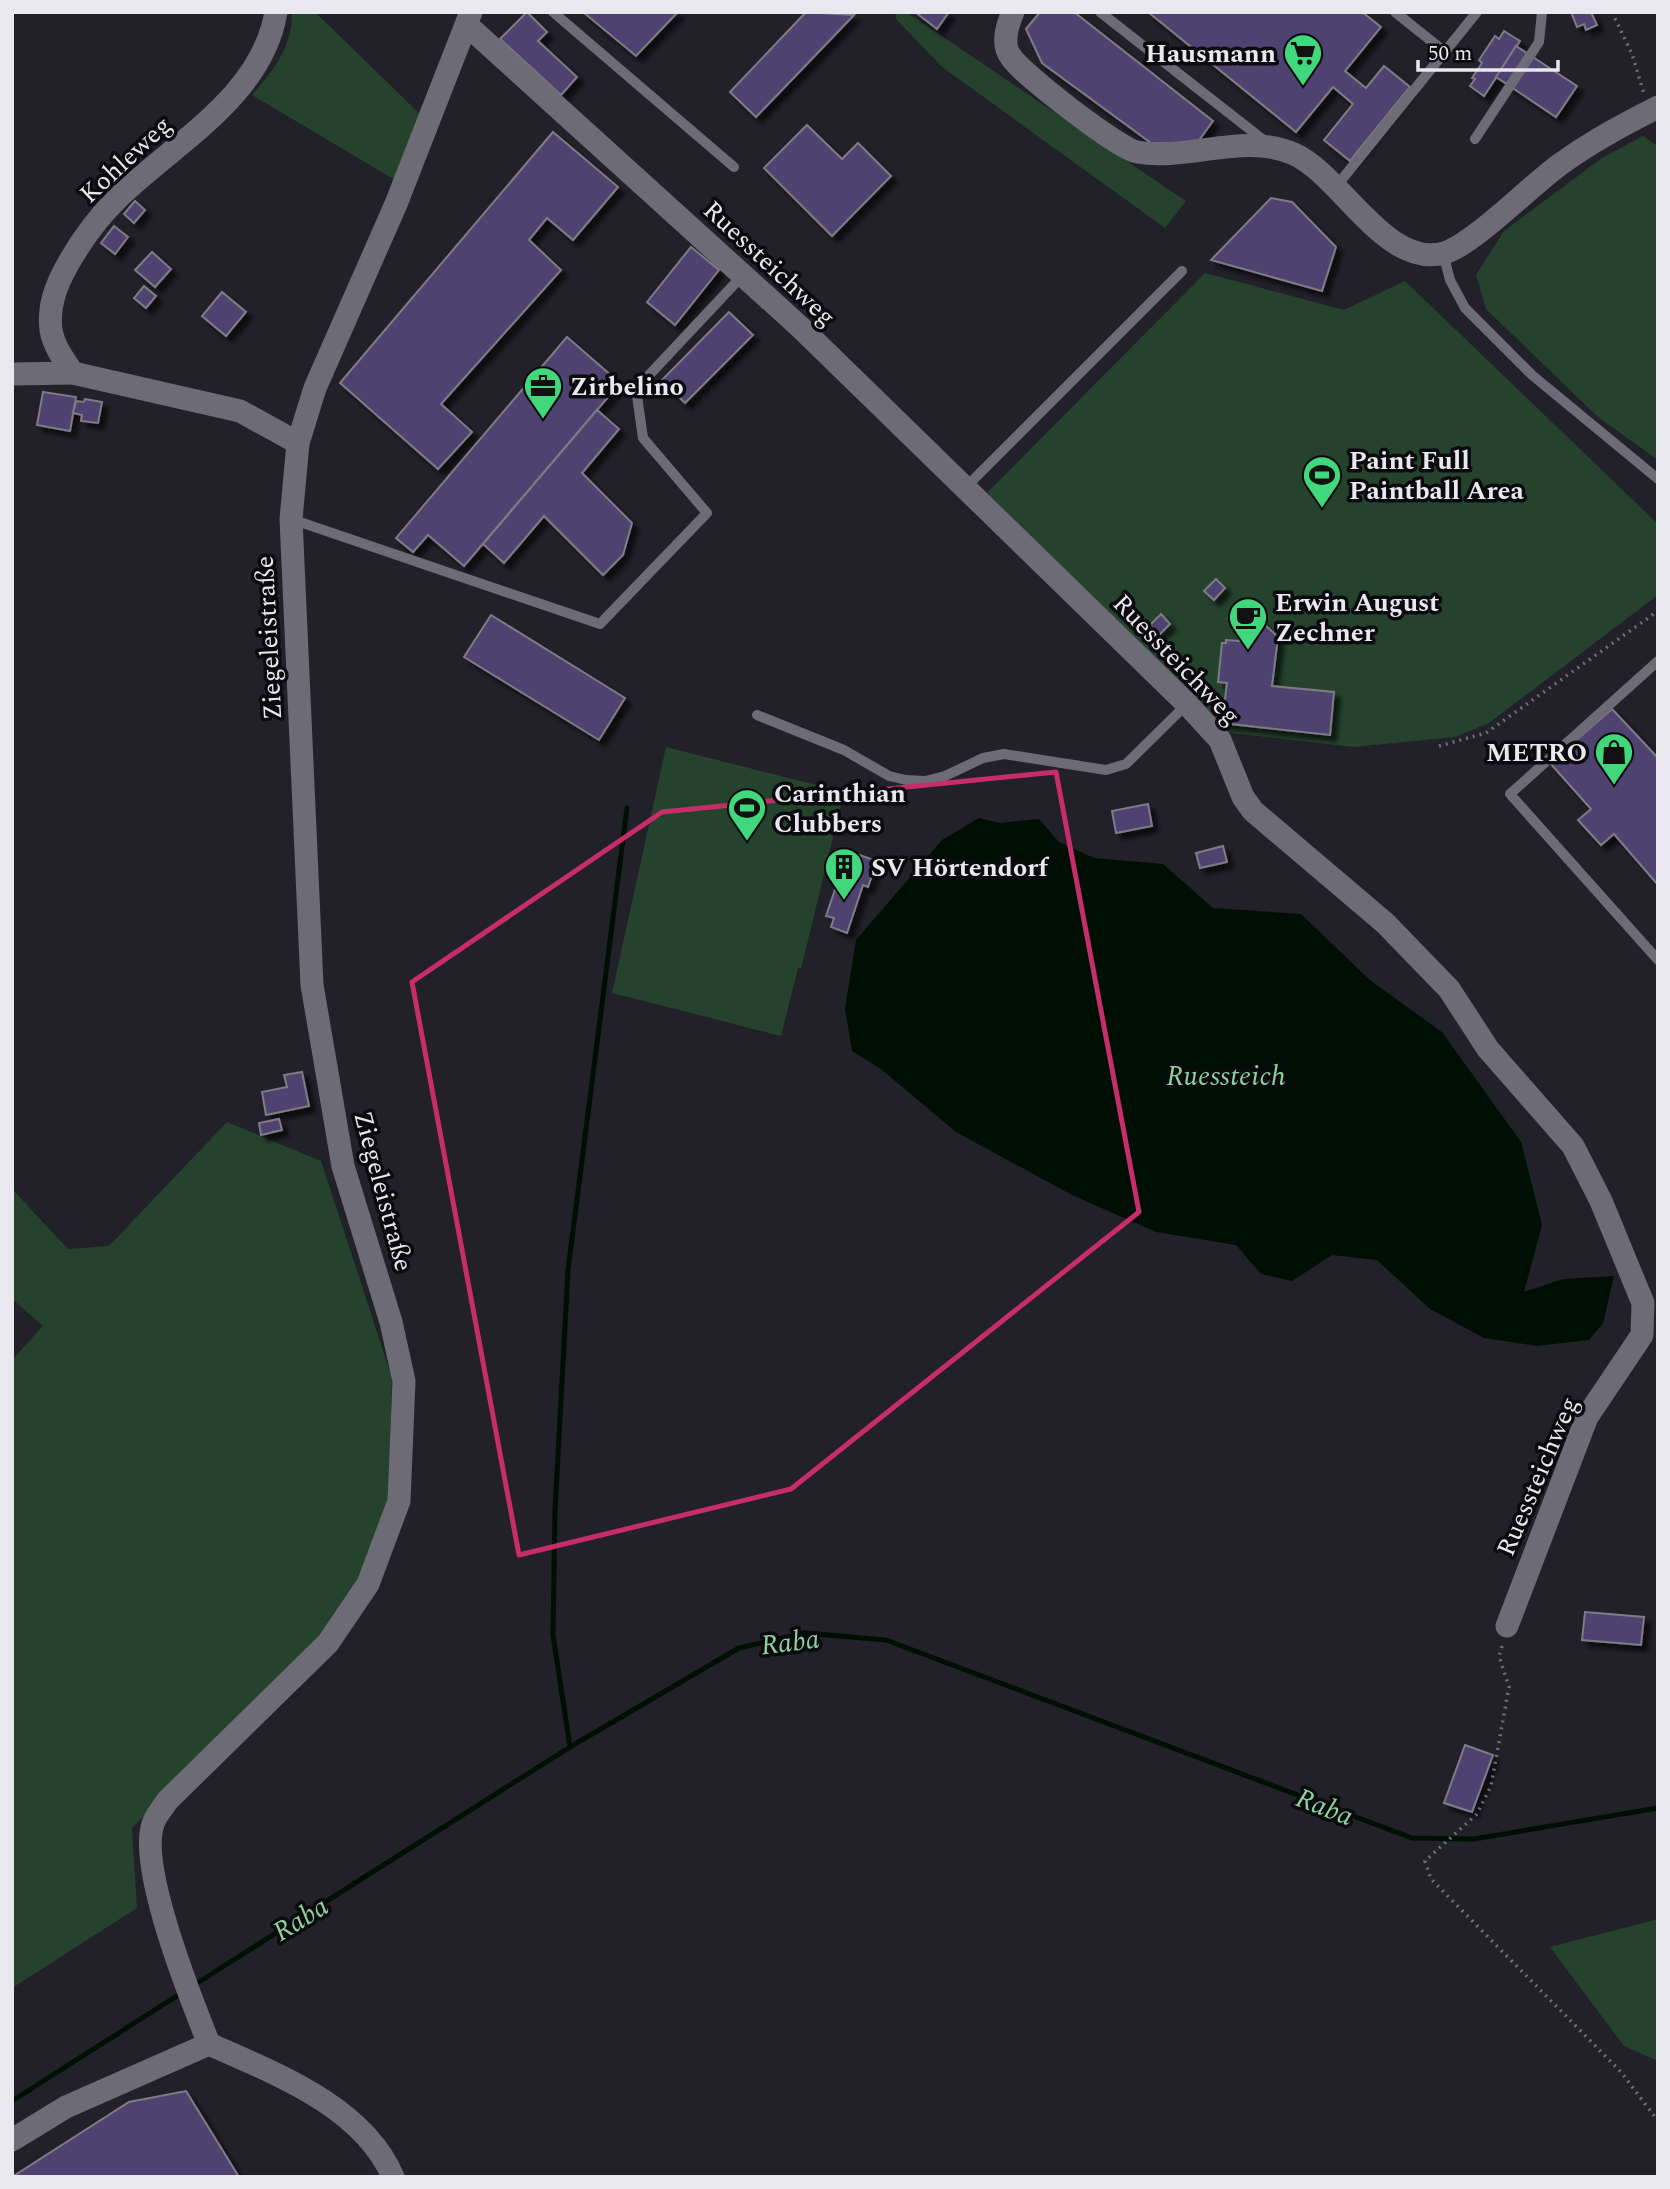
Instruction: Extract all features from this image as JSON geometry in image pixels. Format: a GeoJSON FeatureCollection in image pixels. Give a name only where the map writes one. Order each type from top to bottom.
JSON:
{"type":"FeatureCollection","features":[{"type":"Feature","properties":{"kind":"street","name":"Kohleweg"},"geometry":{"type":"LineString","coordinates":[[73,373],[55,344],[50,313],[54,294],[70,260],[103,213],[207,122],[235,92],[267,47],[276,12]]}},
{"type":"Feature","properties":{"kind":"street"},"geometry":{"type":"LineString","coordinates":[[1013,12],[1005,32],[1010,56],[1057,99],[1133,152],[1167,156],[1256,145],[1295,155],[1391,240],[1417,252],[1443,253],[1464,243],[1563,162],[1655,108]]}},
{"type":"Feature","properties":{"kind":"street","name":"Ruessteichweg"},"geometry":{"type":"LineString","coordinates":[[470,19],[743,275],[1187,704],[1220,740],[1243,797],[1253,811],[1385,923],[1440,980],[1488,1049],[1573,1146],[1601,1201],[1643,1303],[1642,1335],[1587,1417],[1507,1626]]}},
{"type":"Feature","properties":{"kind":"street","name":"Ziegeleistraße"},"geometry":{"type":"LineString","coordinates":[[209,2044],[178,1967],[150,1854],[153,1824],[167,1801],[328,1643],[368,1584],[399,1501],[404,1381],[391,1322],[343,1166],[312,985],[291,519],[298,443],[327,358],[396,204],[470,19]]}},
{"type":"Feature","properties":{"kind":"street"},"geometry":{"type":"LineString","coordinates":[[12,374],[73,373],[240,411],[298,443]]}},
{"type":"Feature","properties":{"kind":"street"},"geometry":{"type":"LineString","coordinates":[[12,2140],[66,2107],[209,2044],[305,2090],[362,2129],[393,2177]]}},
{"type":"Feature","properties":{"kind":"lane"},"geometry":{"type":"LineString","coordinates":[[553,12],[734,167]]}},
{"type":"Feature","properties":{"kind":"lane"},"geometry":{"type":"LineString","coordinates":[[1100,12],[1274,148]]}},
{"type":"Feature","properties":{"kind":"lane"},"geometry":{"type":"LineString","coordinates":[[1395,12],[1445,52]]}},
{"type":"Feature","properties":{"kind":"lane"},"geometry":{"type":"LineString","coordinates":[[1335,188],[1477,12]]}},
{"type":"Feature","properties":{"kind":"lane"},"geometry":{"type":"LineString","coordinates":[[1475,139],[1539,42],[1542,12]]}},
{"type":"Feature","properties":{"kind":"lane"},"geometry":{"type":"LineString","coordinates":[[1443,253],[1450,280],[1465,308],[1541,384],[1658,479]]}},
{"type":"Feature","properties":{"kind":"lane"},"geometry":{"type":"LineString","coordinates":[[965,488],[1182,271]]}},
{"type":"Feature","properties":{"kind":"lane"},"geometry":{"type":"LineString","coordinates":[[291,519],[600,624],[707,513],[643,438],[636,389],[743,275]]}},
{"type":"Feature","properties":{"kind":"lane"},"geometry":{"type":"LineString","coordinates":[[1658,661],[1510,794],[1658,960]]}},
{"type":"Feature","properties":{"kind":"lane"},"geometry":{"type":"LineString","coordinates":[[757,715],[844,750],[889,776],[925,781],[945,776],[982,758],[1004,754],[1106,770],[1117,768],[1126,764],[1187,704]]}},
{"type":"Feature","properties":{"kind":"path"},"geometry":{"type":"LineString","coordinates":[[1612,12],[1632,54],[1640,87],[1655,108]]}},
{"type":"Feature","properties":{"kind":"path"},"geometry":{"type":"LineString","coordinates":[[1439,746],[1486,733],[1658,611]]}},
{"type":"Feature","properties":{"kind":"path"},"geometry":{"type":"LineString","coordinates":[[1507,1626],[1499,1656],[1509,1687],[1491,1786],[1477,1814],[1425,1861],[1431,1878],[1621,2072],[1658,2121]]}},
{"type":"Feature","properties":{"kind":"highlighted area"},"geometry":{"type":"Polygon","coordinates":[[[1056,772],[1139,1212],[791,1489],[519,1555],[412,982],[662,812],[1056,772]]]}},
{"type":"Feature","properties":{"kind":"green space"},"geometry":{"type":"Polygon","coordinates":[[[292,12],[315,12],[421,115],[395,180],[252,95],[274,67],[285,47],[292,12]]]}},
{"type":"Feature","properties":{"kind":"green space"},"geometry":{"type":"Polygon","coordinates":[[[895,12],[906,12],[1186,201],[1165,228],[942,67],[896,19],[895,12]]]}},
{"type":"Feature","properties":{"kind":"green space"},"geometry":{"type":"Polygon","coordinates":[[[1643,136],[1658,146],[1658,460],[1599,418],[1486,309],[1476,275],[1504,231],[1602,158],[1643,136]]]}},
{"type":"Feature","properties":{"kind":"green space","name":"Paint Full Paintball Area"},"geometry":{"type":"Polygon","coordinates":[[[1205,273],[1344,310],[1405,281],[1658,524],[1658,595],[1489,723],[1455,737],[1354,747],[1230,733],[987,493],[1205,273]]]}},
{"type":"Feature","properties":{"kind":"green space","name":"Carinthian Clubbers"},"geometry":{"type":"Polygon","coordinates":[[[666,747],[844,792],[801,969],[798,968],[781,1036],[612,993],[666,747]]]}},
{"type":"Feature","properties":{"kind":"green space"},"geometry":{"type":"Polygon","coordinates":[[[227,1122],[321,1161],[392,1378],[389,1501],[364,1570],[336,1621],[132,1828],[137,1908],[12,1988],[12,1360],[43,1326],[12,1299],[12,1189],[68,1249],[109,1246],[227,1122]]]}},
{"type":"Feature","properties":{"kind":"green space"},"geometry":{"type":"Polygon","coordinates":[[[1658,1919],[1658,2061],[1624,2046],[1550,1947],[1658,1919]]]}},
{"type":"Feature","properties":{"kind":"water","name":"Ruessteich"},"geometry":{"type":"Polygon","coordinates":[[[979,818],[999,823],[1039,819],[1059,842],[1094,858],[1163,864],[1213,908],[1301,914],[1371,981],[1442,1032],[1521,1142],[1542,1225],[1524,1292],[1563,1279],[1614,1276],[1603,1323],[1589,1340],[1537,1346],[1484,1338],[1430,1309],[1377,1260],[1332,1255],[1292,1281],[1261,1274],[1236,1245],[1156,1232],[1072,1195],[956,1132],[881,1069],[852,1051],[845,1009],[856,940],[942,840],[979,818]]]}},
{"type":"Feature","properties":{"kind":"building"},"geometry":{"type":"Polygon","coordinates":[[[527,12],[547,32],[538,41],[577,77],[561,95],[500,39],[527,12]]]}},
{"type":"Feature","properties":{"kind":"building"},"geometry":{"type":"Polygon","coordinates":[[[583,12],[678,12],[636,56],[583,12]]]}},
{"type":"Feature","properties":{"kind":"building"},"geometry":{"type":"Polygon","coordinates":[[[806,12],[854,15],[756,117],[730,92],[806,12]]]}},
{"type":"Feature","properties":{"kind":"building"},"geometry":{"type":"Polygon","coordinates":[[[915,12],[949,12],[937,29],[915,12]]]}},
{"type":"Feature","properties":{"kind":"building"},"geometry":{"type":"Polygon","coordinates":[[[1040,12],[1074,12],[1213,121],[1197,143],[1151,143],[1042,63],[1026,29],[1040,12]]]}},
{"type":"Feature","properties":{"kind":"building","name":"Hausmann"},"geometry":{"type":"Polygon","coordinates":[[[1148,12],[1362,12],[1381,27],[1345,71],[1366,88],[1384,66],[1410,87],[1350,161],[1324,140],[1353,104],[1333,87],[1296,132],[1148,12]]]}},
{"type":"Feature","properties":{"kind":"building"},"geometry":{"type":"Polygon","coordinates":[[[1571,12],[1591,12],[1597,25],[1586,30],[1584,24],[1577,27],[1571,12]]]}},
{"type":"Feature","properties":{"kind":"building"},"geometry":{"type":"Polygon","coordinates":[[[1504,31],[1520,41],[1484,96],[1470,86],[1475,79],[1472,78],[1482,63],[1479,60],[1495,36],[1499,39],[1504,31]]]}},
{"type":"Feature","properties":{"kind":"building"},"geometry":{"type":"Polygon","coordinates":[[[1516,46],[1577,86],[1556,117],[1496,77],[1516,46]]]}},
{"type":"Feature","properties":{"kind":"building"},"geometry":{"type":"Polygon","coordinates":[[[807,125],[842,159],[858,143],[891,176],[832,236],[764,168],[807,125]]]}},
{"type":"Feature","properties":{"kind":"building"},"geometry":{"type":"Polygon","coordinates":[[[553,132],[618,187],[573,240],[547,218],[529,240],[561,270],[441,404],[472,432],[438,469],[340,383],[553,132]]]}},
{"type":"Feature","properties":{"kind":"building"},"geometry":{"type":"Polygon","coordinates":[[[1271,198],[1292,202],[1336,247],[1322,291],[1211,260],[1271,198]]]}},
{"type":"Feature","properties":{"kind":"building"},"geometry":{"type":"Polygon","coordinates":[[[135,201],[145,210],[134,223],[124,214],[135,201]]]}},
{"type":"Feature","properties":{"kind":"building"},"geometry":{"type":"Polygon","coordinates":[[[114,226],[128,237],[115,254],[101,243],[114,226]]]}},
{"type":"Feature","properties":{"kind":"building"},"geometry":{"type":"Polygon","coordinates":[[[691,247],[719,270],[675,325],[647,302],[691,247]]]}},
{"type":"Feature","properties":{"kind":"building"},"geometry":{"type":"Polygon","coordinates":[[[152,252],[171,269],[155,287],[135,270],[152,252]]]}},
{"type":"Feature","properties":{"kind":"building"},"geometry":{"type":"Polygon","coordinates":[[[144,286],[156,296],[146,308],[134,298],[144,286]]]}},
{"type":"Feature","properties":{"kind":"building"},"geometry":{"type":"Polygon","coordinates":[[[222,292],[246,312],[226,336],[202,316],[222,292]]]}},
{"type":"Feature","properties":{"kind":"building"},"geometry":{"type":"Polygon","coordinates":[[[729,312],[753,335],[685,403],[662,380],[729,312]]]}},
{"type":"Feature","properties":{"kind":"building"},"geometry":{"type":"Polygon","coordinates":[[[567,337],[620,383],[464,566],[428,535],[413,552],[396,538],[567,337]]]}},
{"type":"Feature","properties":{"kind":"building"},"geometry":{"type":"Polygon","coordinates":[[[43,392],[76,397],[70,431],[37,425],[43,392]]]}},
{"type":"Feature","properties":{"kind":"building"},"geometry":{"type":"Polygon","coordinates":[[[85,399],[102,402],[98,423],[81,421],[82,415],[73,413],[76,401],[84,402],[85,399]]]}},
{"type":"Feature","properties":{"kind":"building"},"geometry":{"type":"Polygon","coordinates":[[[597,410],[619,429],[582,473],[632,523],[623,555],[603,575],[544,516],[504,563],[483,544],[597,410]]]}},
{"type":"Feature","properties":{"kind":"building"},"geometry":{"type":"Polygon","coordinates":[[[1216,579],[1225,588],[1214,600],[1204,591],[1216,579]]]}},
{"type":"Feature","properties":{"kind":"building"},"geometry":{"type":"Polygon","coordinates":[[[1251,612],[1278,637],[1272,686],[1334,692],[1330,735],[1222,723],[1227,683],[1218,682],[1222,643],[1226,643],[1226,640],[1239,641],[1241,625],[1245,626],[1246,618],[1251,612]]]}},
{"type":"Feature","properties":{"kind":"building"},"geometry":{"type":"Polygon","coordinates":[[[1161,614],[1170,624],[1153,641],[1143,632],[1161,614]]]}},
{"type":"Feature","properties":{"kind":"building"},"geometry":{"type":"Polygon","coordinates":[[[491,615],[625,698],[599,740],[464,657],[491,615]]]}},
{"type":"Feature","properties":{"kind":"building","name":"METRO"},"geometry":{"type":"Polygon","coordinates":[[[1612,709],[1658,758],[1658,885],[1614,834],[1601,845],[1578,820],[1591,809],[1550,763],[1612,709]]]}},
{"type":"Feature","properties":{"kind":"building"},"geometry":{"type":"Polygon","coordinates":[[[1148,804],[1152,826],[1116,833],[1112,811],[1148,804]]]}},
{"type":"Feature","properties":{"kind":"building"},"geometry":{"type":"Polygon","coordinates":[[[1223,846],[1227,862],[1200,868],[1196,853],[1223,846]]]}},
{"type":"Feature","properties":{"kind":"building","name":"SV Hörtendorf"},"geometry":{"type":"Polygon","coordinates":[[[848,851],[877,861],[868,887],[863,885],[847,933],[831,927],[834,918],[826,916],[848,851]]]}},
{"type":"Feature","properties":{"kind":"building"},"geometry":{"type":"Polygon","coordinates":[[[302,1072],[309,1106],[266,1115],[262,1092],[287,1087],[284,1075],[302,1072]]]}},
{"type":"Feature","properties":{"kind":"building"},"geometry":{"type":"Polygon","coordinates":[[[279,1119],[282,1130],[261,1135],[259,1123],[279,1119]]]}},
{"type":"Feature","properties":{"kind":"building"},"geometry":{"type":"Polygon","coordinates":[[[1585,1612],[1644,1617],[1641,1645],[1582,1640],[1585,1612]]]}},
{"type":"Feature","properties":{"kind":"building"},"geometry":{"type":"Polygon","coordinates":[[[1465,1745],[1493,1755],[1472,1812],[1444,1803],[1465,1745]]]}},
{"type":"Feature","properties":{"kind":"building"},"geometry":{"type":"Polygon","coordinates":[[[186,2091],[239,2177],[12,2177],[129,2102],[186,2091]]]}},
{"type":"Feature","properties":{"kind":"waterway"},"geometry":{"type":"LineString","coordinates":[[570,1747],[553,1635],[555,1511],[568,1270],[627,808]]}},
{"type":"Feature","properties":{"kind":"waterway","name":"Raba"},"geometry":{"type":"LineString","coordinates":[[194,1985],[570,1747],[739,1648],[804,1633],[886,1640],[1412,1838],[1474,1839],[1658,1808]]}},
{"type":"Feature","properties":{"kind":"waterway","name":"Raba"},"geometry":{"type":"LineString","coordinates":[[12,2101],[183,1992]]}},
{"type":"Feature","properties":{"kind":"place","name":"Hausmann"},"geometry":{"type":"Point","coordinates":[1303,87]}},
{"type":"Feature","properties":{"kind":"place","name":"Zirbelino"},"geometry":{"type":"Point","coordinates":[543,420]}},
{"type":"Feature","properties":{"kind":"place","name":"Paint Full Paintball Area"},"geometry":{"type":"Point","coordinates":[1322,509]}},
{"type":"Feature","properties":{"kind":"place","name":"Erwin August Zechner"},"geometry":{"type":"Point","coordinates":[1248,651]}},
{"type":"Feature","properties":{"kind":"place","name":"METRO"},"geometry":{"type":"Point","coordinates":[1614,786]}},
{"type":"Feature","properties":{"kind":"place","name":"Carinthian Clubbers"},"geometry":{"type":"Point","coordinates":[747,842]}},
{"type":"Feature","properties":{"kind":"place","name":"SV Hörtendorf"},"geometry":{"type":"Point","coordinates":[844,901]}}]}
